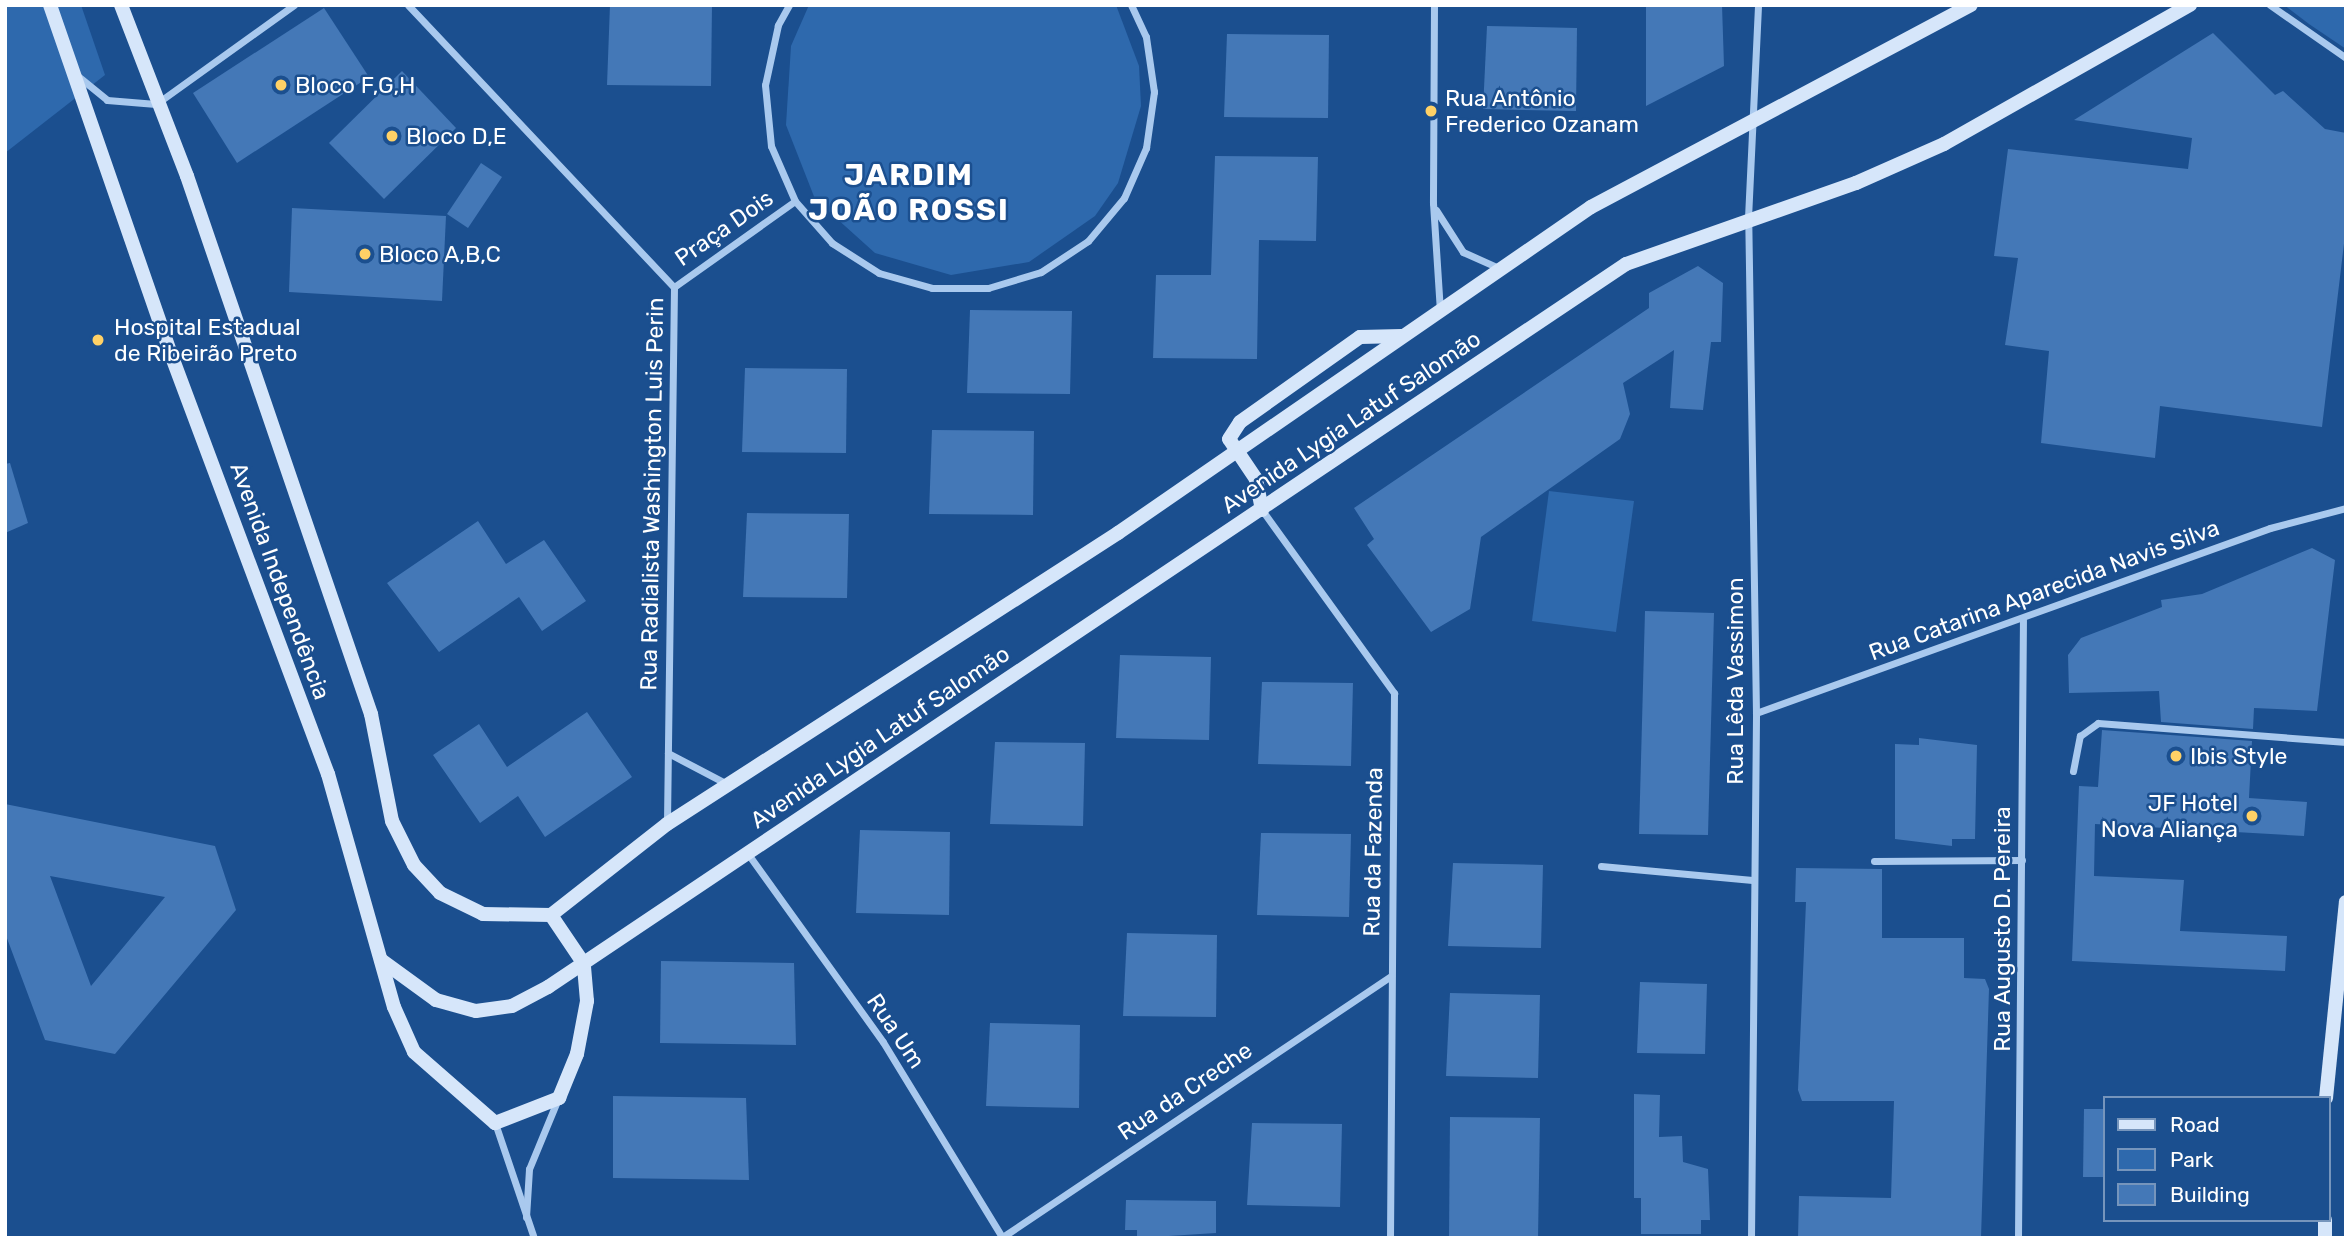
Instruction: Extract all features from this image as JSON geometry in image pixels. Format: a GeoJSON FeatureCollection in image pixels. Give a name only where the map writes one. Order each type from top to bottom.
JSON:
{"type":"FeatureCollection","features":[{"type":"Feature","properties":{"kind":"main road","name":"Avenida Independência"},"geometry":{"type":"LineString","coordinates":[[50,5],[328,774],[381,960],[414,1052],[495,1123]]}},
{"type":"Feature","properties":{"kind":"main road","name":"Avenida Independência"},"geometry":{"type":"LineString","coordinates":[[121,5],[156,104],[187,176],[370,714],[392,821],[414,865],[440,893],[483,914],[551,915]]}},
{"type":"Feature","properties":{"kind":"main road","name":"Avenida Lygia Latuf Salomão"},"geometry":{"type":"LineString","coordinates":[[551,915],[667,824],[1118,533],[1236,449],[1636,180],[1756,125],[1971,5]]}},
{"type":"Feature","properties":{"kind":"main road","name":"Avenida Lygia Latuf Salomão"},"geometry":{"type":"LineString","coordinates":[[584,964],[1626,264],[1748,218],[1856,183],[1944,144],[2190,5]]}},
{"type":"Feature","properties":{"kind":"main road"},"geometry":{"type":"LineString","coordinates":[[1262,510],[1256,479],[1229,439],[1240,422],[1360,337],[1402,336]]}},
{"type":"Feature","properties":{"kind":"main road"},"geometry":{"type":"LineString","coordinates":[[2326,1096],[2346,902]]}},
{"type":"Feature","properties":{"kind":"main road"},"geometry":{"type":"LineString","coordinates":[[495,1123],[559,1098],[577,1054],[587,1002],[584,964],[551,915]]}},
{"type":"Feature","properties":{"kind":"main road"},"geometry":{"type":"LineString","coordinates":[[381,960],[436,1000],[476,1012],[512,1006],[584,964]]}},
{"type":"Feature","properties":{"kind":"street"},"geometry":{"type":"LineString","coordinates":[[73,73],[107,100],[156,104],[294,5]]}},
{"type":"Feature","properties":{"kind":"street","name":"Rua Radialista Washington Luis Perin"},"geometry":{"type":"LineString","coordinates":[[408,5],[674,287],[667,824]]}},
{"type":"Feature","properties":{"kind":"street"},"geometry":{"type":"LineString","coordinates":[[789,5],[778,25],[765,85],[771,146],[795,201],[832,243],[879,273],[932,288],[988,288],[1041,272],[1088,241],[1124,198],[1146,148],[1154,92],[1146,37],[1131,5]]}},
{"type":"Feature","properties":{"kind":"street"},"geometry":{"type":"LineString","coordinates":[[1434,5],[1433,203],[1440,310]]}},
{"type":"Feature","properties":{"kind":"street","name":"Rua Lêda Vassimon"},"geometry":{"type":"LineString","coordinates":[[1751,1238],[1752,880],[1756,713],[1748,218],[1756,125],[1758,5]]}},
{"type":"Feature","properties":{"kind":"street"},"geometry":{"type":"LineString","coordinates":[[2270,5],[2346,58]]}},
{"type":"Feature","properties":{"kind":"street","name":"Praça Dois"},"geometry":{"type":"LineString","coordinates":[[674,287],[795,201]]}},
{"type":"Feature","properties":{"kind":"street"},"geometry":{"type":"LineString","coordinates":[[1433,203],[1447,236],[1463,252],[1502,269]]}},
{"type":"Feature","properties":{"kind":"street","name":"Rua Catarina Aparecida Navis Silva"},"geometry":{"type":"LineString","coordinates":[[1756,713],[2023,620],[2270,528],[2346,508]]}},
{"type":"Feature","properties":{"kind":"street","name":"Rua da Fazenda"},"geometry":{"type":"LineString","coordinates":[[1262,510],[1394,693],[1390,1238]]}},
{"type":"Feature","properties":{"kind":"street","name":"Rua Augusto D. Pereira"},"geometry":{"type":"LineString","coordinates":[[2018,1238],[2023,620]]}},
{"type":"Feature","properties":{"kind":"street"},"geometry":{"type":"LineString","coordinates":[[2073,771],[2080,736],[2098,723],[2346,743]]}},
{"type":"Feature","properties":{"kind":"street"},"geometry":{"type":"LineString","coordinates":[[668,752],[727,784]]}},
{"type":"Feature","properties":{"kind":"street","name":"Rua Um"},"geometry":{"type":"LineString","coordinates":[[748,854],[883,1042],[1001,1237]]}},
{"type":"Feature","properties":{"kind":"street"},"geometry":{"type":"LineString","coordinates":[[1874,861],[2022,860]]}},
{"type":"Feature","properties":{"kind":"street"},"geometry":{"type":"LineString","coordinates":[[1601,866],[1752,880]]}},
{"type":"Feature","properties":{"kind":"street","name":"Rua da Creche"},"geometry":{"type":"LineString","coordinates":[[1001,1237],[1391,976]]}},
{"type":"Feature","properties":{"kind":"street"},"geometry":{"type":"LineString","coordinates":[[526,1217],[529,1169],[559,1098]]}},
{"type":"Feature","properties":{"kind":"street"},"geometry":{"type":"LineString","coordinates":[[495,1123],[534,1238]]}},
{"type":"Feature","properties":{"kind":"green space"},"geometry":{"type":"Polygon","coordinates":[[[5,5],[81,5],[105,75],[5,153],[5,5]]]}},
{"type":"Feature","properties":{"kind":"green space"},"geometry":{"type":"Polygon","coordinates":[[[809,5],[1116,5],[1139,66],[1141,106],[1118,183],[1095,216],[1029,262],[951,275],[875,253],[815,199],[786,125],[791,46],[809,5]]]}},
{"type":"Feature","properties":{"kind":"green space"},"geometry":{"type":"Polygon","coordinates":[[[2284,5],[2346,5],[2346,49],[2309,24],[2284,5]]]}},
{"type":"Feature","properties":{"kind":"green space"},"geometry":{"type":"Polygon","coordinates":[[[1549,491],[1634,501],[1616,632],[1532,621],[1549,491]]]}},
{"type":"Feature","properties":{"kind":"building"},"geometry":{"type":"Polygon","coordinates":[[[610,5],[712,5],[711,86],[607,85],[610,5]]]}},
{"type":"Feature","properties":{"kind":"building"},"geometry":{"type":"Polygon","coordinates":[[[1646,5],[1722,5],[1724,66],[1646,106],[1646,5]]]}},
{"type":"Feature","properties":{"kind":"building","name":"Bloco F,G,H"},"geometry":{"type":"Polygon","coordinates":[[[324,8],[369,77],[237,163],[193,93],[324,8]]]}},
{"type":"Feature","properties":{"kind":"building"},"geometry":{"type":"Polygon","coordinates":[[[1487,26],[1577,28],[1576,111],[1483,109],[1487,26]]]}},
{"type":"Feature","properties":{"kind":"building"},"geometry":{"type":"Polygon","coordinates":[[[2213,33],[2275,95],[2283,91],[2325,129],[2346,133],[2346,227],[2322,427],[2160,406],[2155,458],[2041,443],[2049,351],[2005,345],[2018,258],[1994,256],[2008,149],[2188,169],[2192,138],[2074,120],[2213,33]]]}},
{"type":"Feature","properties":{"kind":"building"},"geometry":{"type":"Polygon","coordinates":[[[1227,34],[1329,35],[1328,118],[1224,117],[1227,34]]]}},
{"type":"Feature","properties":{"kind":"building","name":"Bloco D,E"},"geometry":{"type":"Polygon","coordinates":[[[402,71],[456,128],[384,199],[329,143],[402,71]]]}},
{"type":"Feature","properties":{"kind":"building"},"geometry":{"type":"Polygon","coordinates":[[[1215,156],[1318,157],[1316,241],[1259,240],[1257,359],[1153,358],[1156,275],[1211,275],[1215,156]]]}},
{"type":"Feature","properties":{"kind":"building"},"geometry":{"type":"Polygon","coordinates":[[[481,163],[502,177],[468,228],[447,214],[481,163]]]}},
{"type":"Feature","properties":{"kind":"building","name":"Bloco A,B,C"},"geometry":{"type":"Polygon","coordinates":[[[292,208],[446,216],[442,301],[289,292],[292,208]]]}},
{"type":"Feature","properties":{"kind":"building"},"geometry":{"type":"Polygon","coordinates":[[[1698,266],[1723,283],[1721,342],[1711,342],[1703,410],[1670,408],[1674,350],[1623,383],[1630,414],[1620,439],[1481,537],[1470,609],[1431,632],[1367,545],[1374,539],[1354,508],[1649,308],[1649,293],[1698,266]]]}},
{"type":"Feature","properties":{"kind":"building"},"geometry":{"type":"Polygon","coordinates":[[[970,310],[1072,311],[1070,394],[967,393],[970,310]]]}},
{"type":"Feature","properties":{"kind":"building"},"geometry":{"type":"Polygon","coordinates":[[[745,368],[847,369],[846,453],[742,452],[745,368]]]}},
{"type":"Feature","properties":{"kind":"building"},"geometry":{"type":"Polygon","coordinates":[[[932,430],[1034,431],[1033,515],[929,514],[932,430]]]}},
{"type":"Feature","properties":{"kind":"building"},"geometry":{"type":"Polygon","coordinates":[[[10,463],[28,523],[5,533],[5,464],[10,463]]]}},
{"type":"Feature","properties":{"kind":"building"},"geometry":{"type":"Polygon","coordinates":[[[747,513],[849,514],[847,598],[743,597],[747,513]]]}},
{"type":"Feature","properties":{"kind":"building"},"geometry":{"type":"Polygon","coordinates":[[[478,521],[506,564],[544,540],[586,601],[542,631],[519,597],[439,652],[387,583],[478,521]]]}},
{"type":"Feature","properties":{"kind":"building"},"geometry":{"type":"Polygon","coordinates":[[[2312,548],[2335,560],[2317,711],[2254,708],[2253,729],[2161,722],[2159,691],[2069,693],[2068,655],[2081,638],[2162,607],[2161,600],[2202,594],[2312,548]]]}},
{"type":"Feature","properties":{"kind":"building"},"geometry":{"type":"Polygon","coordinates":[[[1645,611],[1714,613],[1708,835],[1639,834],[1645,611]]]}},
{"type":"Feature","properties":{"kind":"building"},"geometry":{"type":"Polygon","coordinates":[[[1120,655],[1211,657],[1209,740],[1116,738],[1120,655]]]}},
{"type":"Feature","properties":{"kind":"building"},"geometry":{"type":"Polygon","coordinates":[[[1262,682],[1353,683],[1351,766],[1258,764],[1262,682]]]}},
{"type":"Feature","properties":{"kind":"building"},"geometry":{"type":"Polygon","coordinates":[[[587,712],[632,777],[545,837],[518,796],[480,823],[433,755],[479,724],[507,767],[587,712]]]}},
{"type":"Feature","properties":{"kind":"building"},"geometry":{"type":"Polygon","coordinates":[[[2102,730],[2252,741],[2249,798],[2307,802],[2304,836],[2095,824],[2094,876],[2184,880],[2180,931],[2287,936],[2285,971],[2072,961],[2079,786],[2098,787],[2102,730]]]}},
{"type":"Feature","properties":{"kind":"building"},"geometry":{"type":"Polygon","coordinates":[[[1919,738],[1977,745],[1975,839],[1952,839],[1952,846],[1895,839],[1895,744],[1919,745],[1919,738]]]}},
{"type":"Feature","properties":{"kind":"building"},"geometry":{"type":"Polygon","coordinates":[[[995,742],[1085,743],[1083,826],[990,824],[995,742]]]}},
{"type":"Feature","properties":{"kind":"building"},"geometry":{"type":"Polygon","coordinates":[[[5,804],[215,846],[236,910],[115,1054],[45,1040],[5,933],[5,804]],[[50,876],[91,986],[165,897],[50,876]]]}},
{"type":"Feature","properties":{"kind":"building"},"geometry":{"type":"Polygon","coordinates":[[[860,830],[950,832],[949,915],[856,913],[860,830]]]}},
{"type":"Feature","properties":{"kind":"building"},"geometry":{"type":"Polygon","coordinates":[[[1261,833],[1351,834],[1349,917],[1257,915],[1261,833]]]}},
{"type":"Feature","properties":{"kind":"building"},"geometry":{"type":"Polygon","coordinates":[[[1453,863],[1543,865],[1541,948],[1448,946],[1453,863]]]}},
{"type":"Feature","properties":{"kind":"building"},"geometry":{"type":"Polygon","coordinates":[[[1796,868],[1882,869],[1882,938],[1964,938],[1964,978],[1985,979],[1989,989],[1981,1238],[1798,1238],[1799,1196],[1891,1198],[1894,1101],[1802,1101],[1798,1090],[1806,902],[1795,902],[1796,868]]]}},
{"type":"Feature","properties":{"kind":"building"},"geometry":{"type":"Polygon","coordinates":[[[1127,933],[1217,935],[1216,1017],[1123,1016],[1127,933]]]}},
{"type":"Feature","properties":{"kind":"building"},"geometry":{"type":"Polygon","coordinates":[[[661,961],[794,963],[796,1045],[660,1043],[661,961]]]}},
{"type":"Feature","properties":{"kind":"building"},"geometry":{"type":"Polygon","coordinates":[[[1640,982],[1707,984],[1705,1054],[1637,1053],[1640,982]]]}},
{"type":"Feature","properties":{"kind":"building"},"geometry":{"type":"Polygon","coordinates":[[[1450,993],[1540,995],[1538,1078],[1446,1076],[1450,993]]]}},
{"type":"Feature","properties":{"kind":"building"},"geometry":{"type":"Polygon","coordinates":[[[990,1023],[1080,1025],[1079,1108],[986,1106],[990,1023]]]}},
{"type":"Feature","properties":{"kind":"building"},"geometry":{"type":"Polygon","coordinates":[[[1634,1094],[1660,1095],[1659,1137],[1682,1136],[1683,1162],[1708,1169],[1710,1220],[1701,1220],[1701,1234],[1641,1234],[1641,1198],[1634,1198],[1634,1094]]]}},
{"type":"Feature","properties":{"kind":"building"},"geometry":{"type":"Polygon","coordinates":[[[613,1096],[746,1098],[749,1180],[613,1178],[613,1096]]]}},
{"type":"Feature","properties":{"kind":"building"},"geometry":{"type":"Polygon","coordinates":[[[2084,1109],[2102,1109],[2102,1177],[2083,1177],[2084,1109]]]}},
{"type":"Feature","properties":{"kind":"building"},"geometry":{"type":"Polygon","coordinates":[[[1450,1117],[1540,1118],[1538,1238],[1449,1238],[1450,1117]]]}},
{"type":"Feature","properties":{"kind":"building"},"geometry":{"type":"Polygon","coordinates":[[[1252,1123],[1342,1124],[1340,1207],[1247,1205],[1252,1123]]]}},
{"type":"Feature","properties":{"kind":"building"},"geometry":{"type":"Polygon","coordinates":[[[1126,1200],[1216,1201],[1216,1233],[1137,1238],[1137,1230],[1125,1230],[1126,1200]]]}},
{"type":"Feature","properties":{"kind":"place","name":"Bloco F,G,H"},"geometry":{"type":"Point","coordinates":[281,85]}},
{"type":"Feature","properties":{"kind":"place","name":"Rua Antônio Frederico Ozanam"},"geometry":{"type":"Point","coordinates":[1431,111]}},
{"type":"Feature","properties":{"kind":"place","name":"Bloco D,E"},"geometry":{"type":"Point","coordinates":[392,136]}},
{"type":"Feature","properties":{"kind":"place","name":"Bloco A,B,C"},"geometry":{"type":"Point","coordinates":[365,254]}},
{"type":"Feature","properties":{"kind":"place","name":"Hospital Estadual de Ribeirão Preto"},"geometry":{"type":"Point","coordinates":[98,340]}},
{"type":"Feature","properties":{"kind":"place","name":"Ibis Style"},"geometry":{"type":"Point","coordinates":[2176,756]}},
{"type":"Feature","properties":{"kind":"place","name":"JF Hotel Nova Aliança"},"geometry":{"type":"Point","coordinates":[2252,816]}},
{"type":"Feature","properties":{"kind":"district","name":"JARDIM JOÃO ROSSI"},"geometry":{"type":"Point","coordinates":[909,192]}}]}
